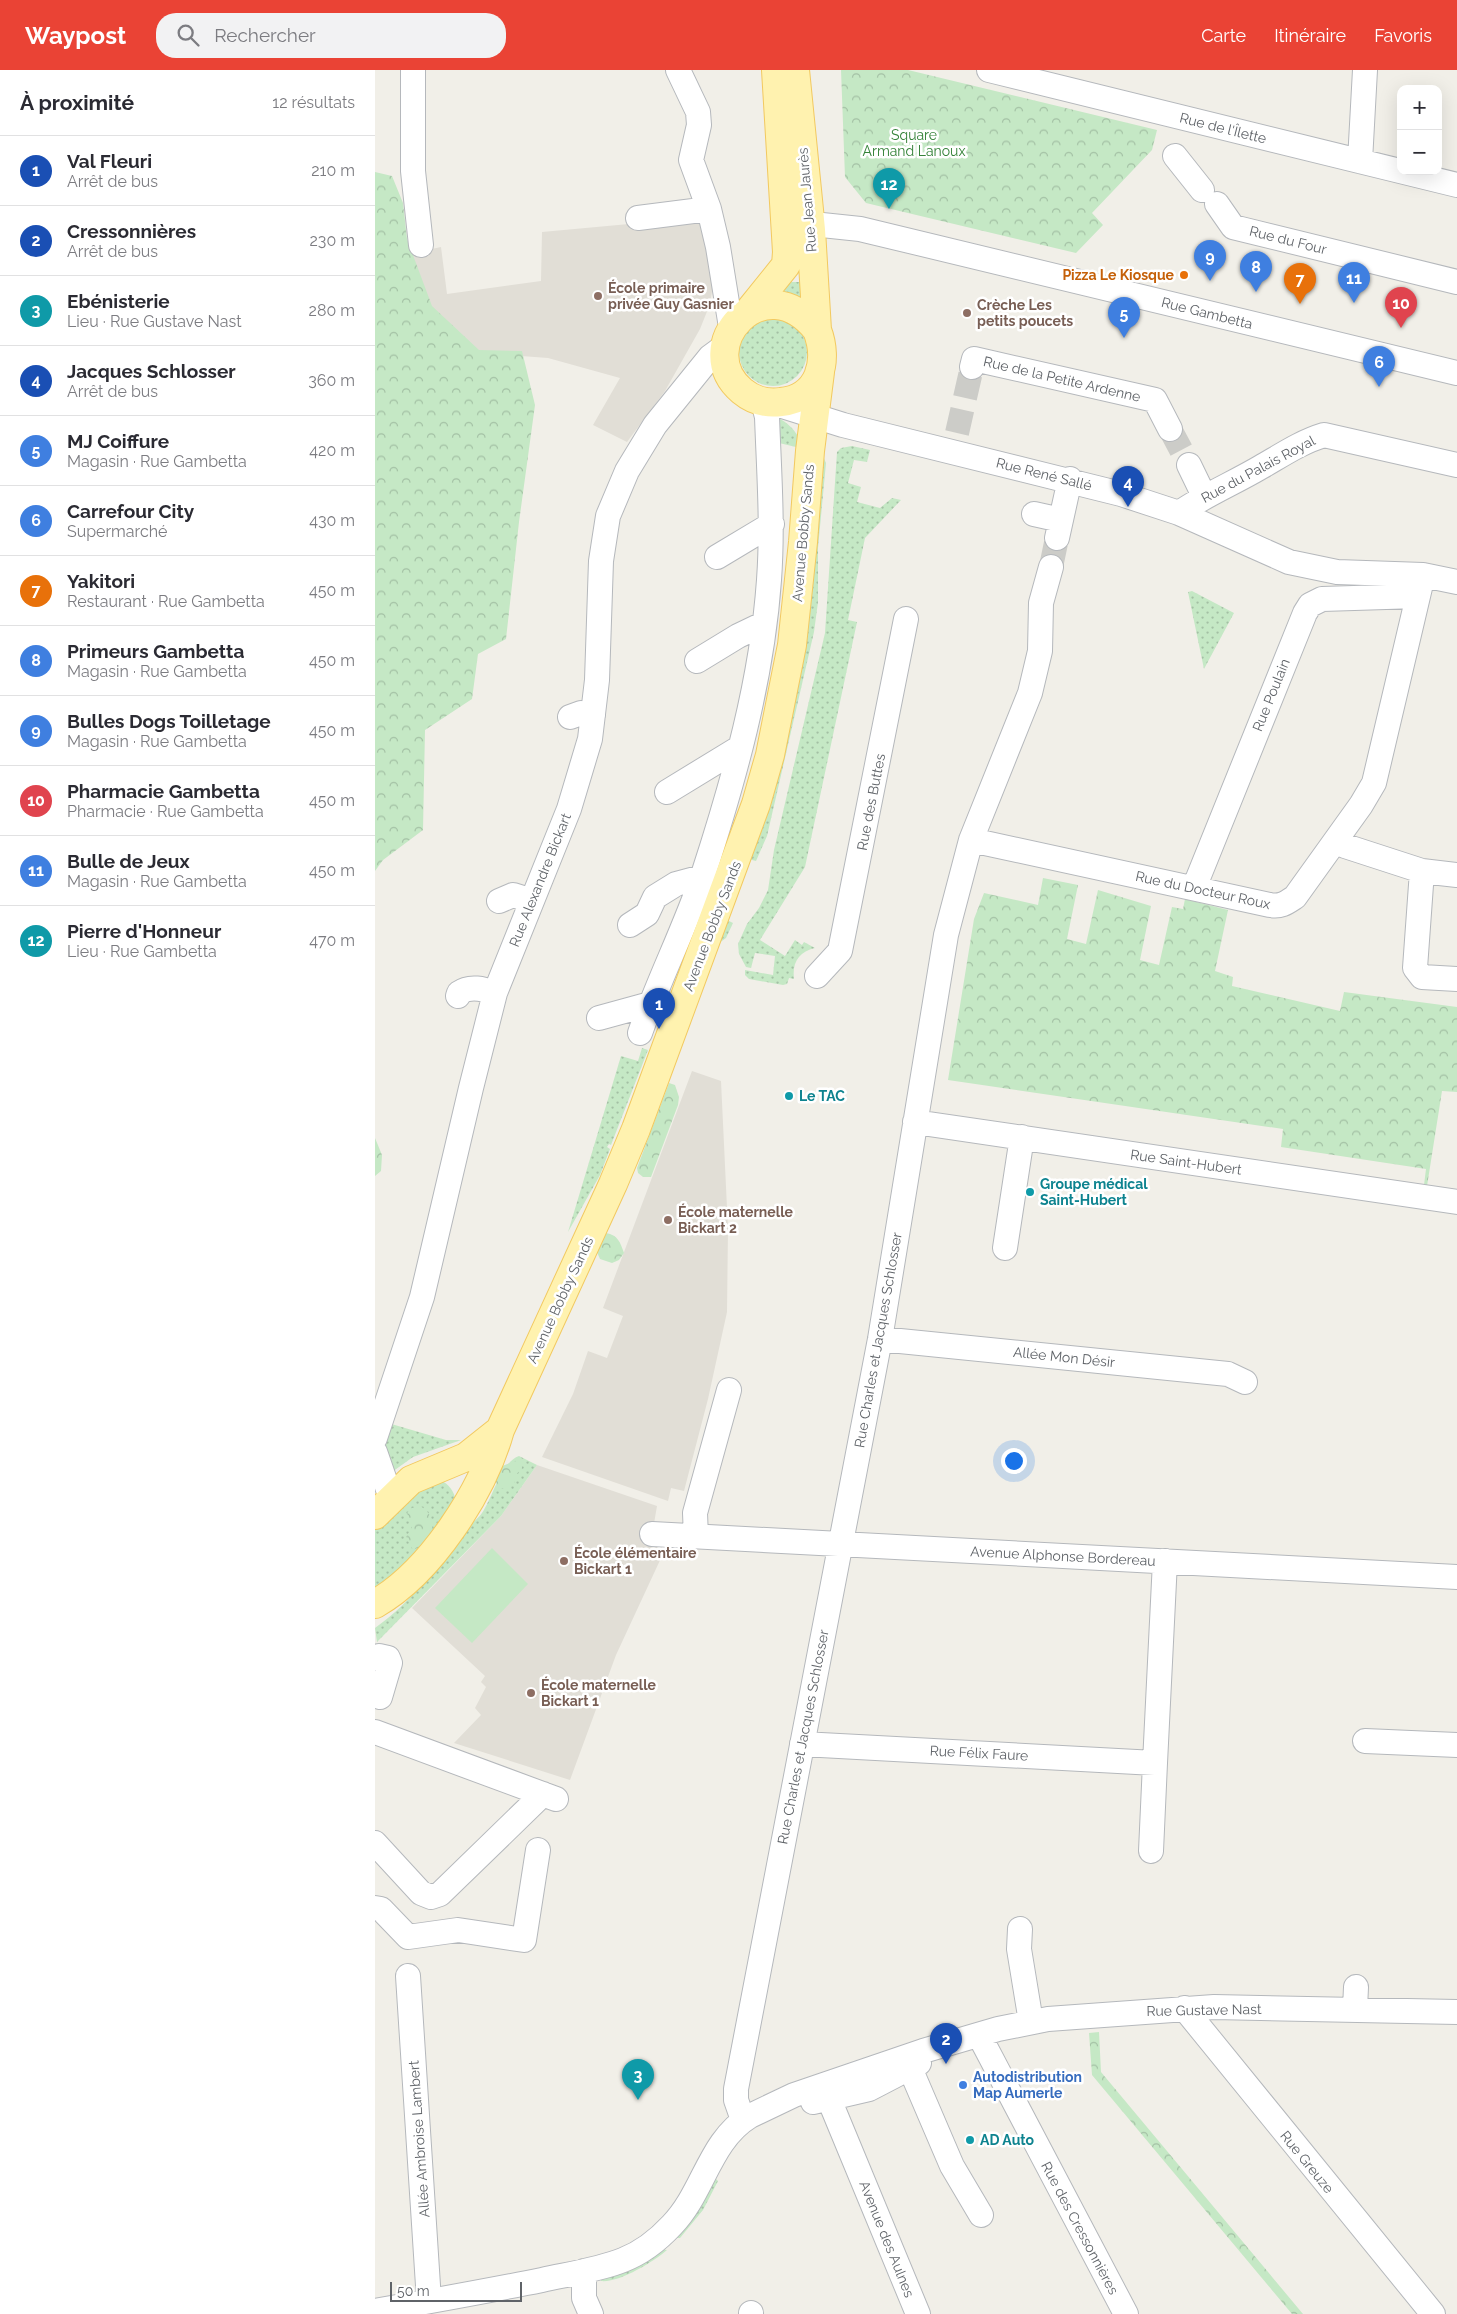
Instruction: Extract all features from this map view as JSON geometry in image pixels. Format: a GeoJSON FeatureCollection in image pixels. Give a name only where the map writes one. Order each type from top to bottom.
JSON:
{"type":"FeatureCollection","features":[{"type":"Feature","properties":{"kind":"main road","name":"Rue Jean Jaurès"},"geometry":{"type":"LineString","coordinates":[[782,72],[811,230],[817,330]]}},
{"type":"Feature","properties":{"kind":"main road","name":"Rue Jean Jaurès"},"geometry":{"type":"LineString","coordinates":[[782,72],[786,266]]}},
{"type":"Feature","properties":{"kind":"main road"},"geometry":{"type":"LineString","coordinates":[[736,328],[770,304],[784,305],[797,310],[809,318],[817,330],[822,343],[823,358],[820,372],[813,385],[801,395],[788,401],[768,403],[749,397],[738,387],[729,375],[725,361],[736,328],[786,266]]}},
{"type":"Feature","properties":{"kind":"main road","name":"Avenue Bobby Sands"},"geometry":{"type":"LineString","coordinates":[[378,1601],[415,1574],[431,1556],[467,1503],[493,1456],[500,1430],[613,1184],[636,1129],[756,804],[771,755],[792,645],[810,451],[816,418],[820,372]]}},
{"type":"Feature","properties":{"kind":"main road","name":"Avenue Bobby Sands"},"geometry":{"type":"LineString","coordinates":[[768,403],[800,428],[810,451]]}},
{"type":"Feature","properties":{"kind":"main road","name":"Avenue Bobby Sands"},"geometry":{"type":"LineString","coordinates":[[383,1506],[411,1480],[473,1452],[500,1430]]}},
{"type":"Feature","properties":{"kind":"main road"},"geometry":{"type":"LineString","coordinates":[[438,1469],[455,1479],[467,1503]]}},
{"type":"Feature","properties":{"kind":"street"},"geometry":{"type":"LineString","coordinates":[[413,70],[413,171],[421,245]]}},
{"type":"Feature","properties":{"kind":"street"},"geometry":{"type":"LineString","coordinates":[[678,70],[698,112],[699,125],[691,160],[709,210],[718,247],[730,321],[736,328]]}},
{"type":"Feature","properties":{"kind":"street","name":"Rue de l'Îlette"},"geometry":{"type":"LineString","coordinates":[[989,70],[1019,74],[1457,185]]}},
{"type":"Feature","properties":{"kind":"street"},"geometry":{"type":"LineString","coordinates":[[1360,161],[1365,70]]}},
{"type":"Feature","properties":{"kind":"street","name":"Rue du Four"},"geometry":{"type":"LineString","coordinates":[[1175,156],[1233,227],[1457,282]]}},
{"type":"Feature","properties":{"kind":"street"},"geometry":{"type":"LineString","coordinates":[[638,218],[709,210]]}},
{"type":"Feature","properties":{"kind":"street","name":"Rue Gambetta"},"geometry":{"type":"LineString","coordinates":[[811,230],[823,225],[860,229],[1457,373]]}},
{"type":"Feature","properties":{"kind":"street"},"geometry":{"type":"LineString","coordinates":[[813,263],[823,244],[839,228]]}},
{"type":"Feature","properties":{"kind":"street"},"geometry":{"type":"LineString","coordinates":[[786,266],[811,230]]}},
{"type":"Feature","properties":{"kind":"street","name":"Rue Alexandre Bickart"},"geometry":{"type":"LineString","coordinates":[[375,1438],[422,1296],[495,993],[532,901],[555,819],[581,773],[590,740],[581,716],[608,516],[615,495],[655,425],[736,328]]}},
{"type":"Feature","properties":{"kind":"street","name":"Rue de la Petite Ardenne"},"geometry":{"type":"LineString","coordinates":[[972,367],[974,359],[1155,400],[1170,429]]}},
{"type":"Feature","properties":{"kind":"street"},"geometry":{"type":"LineString","coordinates":[[640,1033],[702,877],[755,685],[769,582],[771,524],[768,403]]}},
{"type":"Feature","properties":{"kind":"street","name":"Rue René Sallé"},"geometry":{"type":"LineString","coordinates":[[768,403],[816,418],[955,443],[1179,513],[1289,562],[1421,586],[1457,582]]}},
{"type":"Feature","properties":{"kind":"street","name":"Rue du Palais Royal"},"geometry":{"type":"LineString","coordinates":[[1179,513],[1204,496],[1262,467],[1281,454],[1324,435],[1457,465]]}},
{"type":"Feature","properties":{"kind":"street"},"geometry":{"type":"LineString","coordinates":[[1189,465],[1204,496]]}},
{"type":"Feature","properties":{"kind":"street"},"geometry":{"type":"LineString","coordinates":[[1034,514],[1059,529],[1070,479]]}},
{"type":"Feature","properties":{"kind":"street"},"geometry":{"type":"LineString","coordinates":[[717,557],[771,524]]}},
{"type":"Feature","properties":{"kind":"street","name":"Rue Charles et Jacques Schlosser"},"geometry":{"type":"LineString","coordinates":[[743,2120],[735,2100],[736,2089],[880,1340],[946,934],[971,840],[1035,674],[1039,650],[1040,610],[1051,567]]}},
{"type":"Feature","properties":{"kind":"street","name":"Rue du Docteur Roux"},"geometry":{"type":"LineString","coordinates":[[971,840],[1084,856],[1194,888],[1270,905],[1285,904],[1295,897],[1335,840],[1370,804],[1421,586]]}},
{"type":"Feature","properties":{"kind":"street","name":"Rue Poulain"},"geometry":{"type":"LineString","coordinates":[[1194,888],[1305,613],[1310,605],[1322,599],[1421,586]]}},
{"type":"Feature","properties":{"kind":"street","name":"Rue des Buttes"},"geometry":{"type":"LineString","coordinates":[[817,976],[840,951],[906,619]]}},
{"type":"Feature","properties":{"kind":"street"},"geometry":{"type":"LineString","coordinates":[[697,661],[738,636],[763,624]]}},
{"type":"Feature","properties":{"kind":"street"},"geometry":{"type":"LineString","coordinates":[[667,792],[739,748]]}},
{"type":"Feature","properties":{"kind":"street"},"geometry":{"type":"LineString","coordinates":[[1335,840],[1346,847],[1422,871],[1457,876]]}},
{"type":"Feature","properties":{"kind":"street"},"geometry":{"type":"LineString","coordinates":[[1422,871],[1415,968],[1422,977],[1457,979]]}},
{"type":"Feature","properties":{"kind":"street"},"geometry":{"type":"LineString","coordinates":[[630,924],[647,914],[655,897],[676,884],[702,877]]}},
{"type":"Feature","properties":{"kind":"street"},"geometry":{"type":"LineString","coordinates":[[499,901],[513,895],[532,901]]}},
{"type":"Feature","properties":{"kind":"street"},"geometry":{"type":"LineString","coordinates":[[458,996],[467,989],[483,989],[495,993]]}},
{"type":"Feature","properties":{"kind":"street"},"geometry":{"type":"LineString","coordinates":[[599,1018],[650,1004]]}},
{"type":"Feature","properties":{"kind":"street","name":"Rue Saint-Hubert"},"geometry":{"type":"LineString","coordinates":[[915,1122],[1457,1202]]}},
{"type":"Feature","properties":{"kind":"street"},"geometry":{"type":"LineString","coordinates":[[1005,1248],[1022,1137]]}},
{"type":"Feature","properties":{"kind":"street","name":"Allée Mon Désir"},"geometry":{"type":"LineString","coordinates":[[880,1340],[1228,1374],[1245,1382]]}},
{"type":"Feature","properties":{"kind":"street"},"geometry":{"type":"LineString","coordinates":[[696,1536],[695,1513],[729,1390]]}},
{"type":"Feature","properties":{"kind":"street"},"geometry":{"type":"LineString","coordinates":[[375,1452],[383,1506]]}},
{"type":"Feature","properties":{"kind":"street","name":"Avenue Alphonse Bordereau"},"geometry":{"type":"LineString","coordinates":[[660,1534],[1457,1577]]}},
{"type":"Feature","properties":{"kind":"street"},"geometry":{"type":"LineString","coordinates":[[1151,1851],[1165,1561]]}},
{"type":"Feature","properties":{"kind":"street"},"geometry":{"type":"LineString","coordinates":[[375,1658],[383,1656],[388,1658],[390,1663],[380,1697]]}},
{"type":"Feature","properties":{"kind":"street"},"geometry":{"type":"LineString","coordinates":[[375,1732],[550,1797],[440,1894],[431,1897],[421,1893],[375,1844]]}},
{"type":"Feature","properties":{"kind":"street"},"geometry":{"type":"LineString","coordinates":[[1365,1740],[1457,1745]]}},
{"type":"Feature","properties":{"kind":"street","name":"Rue Félix Faure"},"geometry":{"type":"LineString","coordinates":[[802,1744],[1155,1763]]}},
{"type":"Feature","properties":{"kind":"street"},"geometry":{"type":"LineString","coordinates":[[375,1908],[381,1910],[408,1936],[458,1930],[524,1940],[538,1850]]}},
{"type":"Feature","properties":{"kind":"street"},"geometry":{"type":"LineString","coordinates":[[1020,1929],[1019,1949],[1031,2022]]}},
{"type":"Feature","properties":{"kind":"street","name":"Allée Ambroise Lambert"},"geometry":{"type":"LineString","coordinates":[[409,1976],[429,2301]]}},
{"type":"Feature","properties":{"kind":"street","name":"Rue Gustave Nast"},"geometry":{"type":"LineString","coordinates":[[829,2099],[831,2092],[837,2088],[880,2074],[955,2043],[1031,2022],[1183,2008],[1356,1998],[1457,2012]]}},
{"type":"Feature","properties":{"kind":"street","name":"Rue Greuze"},"geometry":{"type":"LineString","coordinates":[[1183,2008],[1433,2314]]}},
{"type":"Feature","properties":{"kind":"street","name":"Rue des Cressonnières"},"geometry":{"type":"LineString","coordinates":[[979,2035],[1126,2314]]}},
{"type":"Feature","properties":{"kind":"street"},"geometry":{"type":"LineString","coordinates":[[916,2059],[952,2166],[981,2215]]}},
{"type":"Feature","properties":{"kind":"street","name":"Rue Gustave Nast"},"geometry":{"type":"LineString","coordinates":[[765,2109],[829,2099],[869,2089],[916,2059]]}},
{"type":"Feature","properties":{"kind":"street","name":"Rue Gustave Nast"},"geometry":{"type":"LineString","coordinates":[[375,2311],[429,2301],[470,2304],[609,2265],[637,2254],[672,2226],[686,2208],[721,2144],[743,2120],[794,2095],[916,2059]]}},
{"type":"Feature","properties":{"kind":"street","name":"Avenue des Aulnes"},"geometry":{"type":"LineString","coordinates":[[857,2165],[849,2126],[853,2107],[869,2089]]}},
{"type":"Feature","properties":{"kind":"street","name":"Avenue des Aulnes"},"geometry":{"type":"LineString","coordinates":[[829,2099],[917,2314]]}},
{"type":"Feature","properties":{"kind":"street"},"geometry":{"type":"LineString","coordinates":[[584,2271],[585,2298],[591,2314]]}},
{"type":"Feature","properties":{"kind":"shaded area"},"geometry":{"type":"Polygon","coordinates":[[[705,217],[715,273],[710,304],[700,329],[665,391],[627,442],[593,425],[620,378],[548,358],[375,345],[375,261],[441,247],[447,294],[541,281],[542,232],[705,217]]]}},
{"type":"Feature","properties":{"kind":"shaded area"},"geometry":{"type":"Polygon","coordinates":[[[692,1071],[721,1081],[728,1229],[727,1312],[708,1399],[684,1491],[671,1488],[668,1501],[542,1457],[573,1394],[588,1351],[607,1358],[623,1316],[603,1308],[692,1071]]]}},
{"type":"Feature","properties":{"kind":"shaded area"},"geometry":{"type":"Polygon","coordinates":[[[537,1465],[657,1506],[651,1541],[668,1543],[616,1655],[570,1780],[454,1743],[481,1715],[475,1708],[486,1687],[481,1682],[485,1676],[412,1608],[501,1516],[537,1465]]]}},
{"type":"Feature","properties":{"kind":"green space","name":"Square Armand Lanoux"},"geometry":{"type":"Polygon","coordinates":[[[841,70],[908,70],[1157,130],[1152,150],[1092,213],[1103,225],[1076,253],[866,203],[845,177],[841,70]]]}},
{"type":"Feature","properties":{"kind":"green space"},"geometry":{"type":"Polygon","coordinates":[[[375,172],[392,176],[403,203],[407,239],[432,306],[479,350],[522,351],[535,405],[506,639],[478,654],[472,699],[425,730],[423,830],[383,860],[375,871],[375,172]]]}},
{"type":"Feature","properties":{"kind":"green space"},"geometry":{"type":"Polygon","coordinates":[[[785,282],[807,282],[810,310],[771,295],[785,282]]]}},
{"type":"Feature","properties":{"kind":"green space"},"geometry":{"type":"Polygon","coordinates":[[[773,318],[786,321],[797,328],[804,339],[807,352],[804,365],[797,376],[786,383],[773,386],[760,383],[749,376],[742,365],[739,352],[742,339],[749,328],[760,321],[773,318]]]}},
{"type":"Feature","properties":{"kind":"green space"},"geometry":{"type":"Polygon","coordinates":[[[776,417],[788,424],[797,434],[801,442],[797,442],[796,447],[779,443],[776,417]]]}},
{"type":"Feature","properties":{"kind":"green space"},"geometry":{"type":"Polygon","coordinates":[[[852,446],[870,450],[867,462],[854,460],[848,483],[861,487],[857,502],[880,508],[892,498],[901,500],[865,538],[848,620],[857,622],[805,867],[760,940],[785,956],[795,940],[802,945],[804,942],[815,948],[801,955],[794,968],[794,979],[789,978],[787,984],[783,985],[749,979],[745,975],[745,970],[773,975],[775,956],[755,953],[751,968],[746,967],[739,954],[738,944],[747,924],[759,908],[768,890],[774,850],[825,633],[837,452],[841,448],[852,446]]]}},
{"type":"Feature","properties":{"kind":"green space"},"geometry":{"type":"Polygon","coordinates":[[[823,456],[826,463],[818,548],[818,602],[814,632],[767,836],[756,861],[748,859],[823,456]]]}},
{"type":"Feature","properties":{"kind":"green space"},"geometry":{"type":"Polygon","coordinates":[[[1192,591],[1234,613],[1204,669],[1188,592],[1192,591]]]}},
{"type":"Feature","properties":{"kind":"green space"},"geometry":{"type":"Polygon","coordinates":[[[1043,878],[1078,885],[1067,939],[1086,944],[1098,890],[1151,906],[1140,960],[1159,965],[1172,907],[1183,909],[1185,899],[1228,910],[1215,971],[1233,977],[1232,986],[1340,1011],[1344,992],[1457,1007],[1457,1092],[1442,1091],[1427,1186],[1424,1185],[1426,1169],[1281,1147],[1283,1129],[948,1080],[974,919],[984,893],[1038,905],[1043,878]]]}},
{"type":"Feature","properties":{"kind":"green space"},"geometry":{"type":"Polygon","coordinates":[[[725,919],[733,923],[726,938],[719,943],[698,999],[725,919]]]}},
{"type":"Feature","properties":{"kind":"green space"},"geometry":{"type":"Polygon","coordinates":[[[642,1048],[648,1050],[611,1145],[609,1144],[607,1147],[610,1149],[600,1175],[568,1232],[621,1056],[638,1061],[642,1048]]]}},
{"type":"Feature","properties":{"kind":"green space"},"geometry":{"type":"Polygon","coordinates":[[[669,1083],[675,1085],[679,1097],[678,1105],[651,1177],[643,1177],[638,1173],[637,1168],[669,1083]]]}},
{"type":"Feature","properties":{"kind":"green space"},"geometry":{"type":"Polygon","coordinates":[[[375,1138],[382,1155],[381,1171],[375,1176],[375,1138]]]}},
{"type":"Feature","properties":{"kind":"green space"},"geometry":{"type":"Polygon","coordinates":[[[606,1233],[616,1237],[624,1253],[619,1260],[612,1263],[600,1259],[596,1250],[606,1233]]]}},
{"type":"Feature","properties":{"kind":"green space"},"geometry":{"type":"Polygon","coordinates":[[[388,1423],[446,1440],[461,1440],[413,1457],[392,1472],[383,1448],[388,1423]]]}},
{"type":"Feature","properties":{"kind":"green space"},"geometry":{"type":"Polygon","coordinates":[[[519,1456],[537,1465],[501,1516],[377,1642],[375,1628],[401,1606],[435,1569],[466,1529],[480,1515],[507,1465],[519,1456]]]}},
{"type":"Feature","properties":{"kind":"green space"},"geometry":{"type":"Polygon","coordinates":[[[518,1460],[521,1462],[522,1468],[514,1477],[515,1482],[506,1489],[499,1488],[494,1478],[497,1468],[518,1460]]]}},
{"type":"Feature","properties":{"kind":"green space"},"geometry":{"type":"Polygon","coordinates":[[[440,1480],[451,1488],[456,1501],[418,1561],[375,1588],[375,1527],[406,1492],[440,1480]]]}},
{"type":"Feature","properties":{"kind":"green space"},"geometry":{"type":"Polygon","coordinates":[[[420,1506],[429,1514],[433,1533],[422,1546],[413,1550],[406,1537],[412,1528],[407,1513],[412,1508],[420,1506]]]}},
{"type":"Feature","properties":{"kind":"green space"},"geometry":{"type":"Polygon","coordinates":[[[492,1548],[528,1584],[472,1643],[435,1608],[492,1548]]]}},
{"type":"Feature","properties":{"kind":"green space"},"geometry":{"type":"Polygon","coordinates":[[[1099,2032],[1101,2072],[1303,2314],[1292,2314],[1092,2075],[1089,2033],[1099,2032]]]}},
{"type":"Feature","properties":{"kind":"green space"},"geometry":{"type":"Polygon","coordinates":[[[714,2177],[718,2181],[703,2210],[680,2238],[677,2238],[676,2236],[714,2177]]]}},
{"type":"Feature","properties":{"kind":"green space"},"geometry":{"type":"Polygon","coordinates":[[[660,2249],[667,2250],[635,2271],[617,2279],[601,2281],[600,2277],[660,2249]]]}},
{"type":"Feature","properties":{"kind":"tunnel"},"geometry":{"type":"LineString","coordinates":[[957,433],[972,367]]}},
{"type":"Feature","properties":{"kind":"tunnel"},"geometry":{"type":"LineString","coordinates":[[1170,429],[1189,465]]}},
{"type":"Feature","properties":{"kind":"tunnel"},"geometry":{"type":"LineString","coordinates":[[1051,567],[1057,538]]}},
{"type":"Feature","properties":{"kind":"place","name":"Pierre d'Honneur"},"geometry":{"type":"Point","coordinates":[889,209]}},
{"type":"Feature","properties":{"kind":"place","name":"Pizza Le Kiosque"},"geometry":{"type":"Point","coordinates":[1184,275]}},
{"type":"Feature","properties":{"kind":"place","name":"Bulles Dogs Toilletage"},"geometry":{"type":"Point","coordinates":[1210,281]}},
{"type":"Feature","properties":{"kind":"place","name":"Primeurs Gambetta"},"geometry":{"type":"Point","coordinates":[1256,292]}},
{"type":"Feature","properties":{"kind":"place","name":"École primaire privée Guy Gasnier"},"geometry":{"type":"Point","coordinates":[598,296]}},
{"type":"Feature","properties":{"kind":"place","name":"Bulle de Jeux"},"geometry":{"type":"Point","coordinates":[1354,303]}},
{"type":"Feature","properties":{"kind":"place","name":"Yakitori"},"geometry":{"type":"Point","coordinates":[1300,304]}},
{"type":"Feature","properties":{"kind":"place","name":"Crèche Les petits poucets"},"geometry":{"type":"Point","coordinates":[967,313]}},
{"type":"Feature","properties":{"kind":"place","name":"Pharmacie Gambetta"},"geometry":{"type":"Point","coordinates":[1401,328]}},
{"type":"Feature","properties":{"kind":"place","name":"MJ Coiffure"},"geometry":{"type":"Point","coordinates":[1124,338]}},
{"type":"Feature","properties":{"kind":"place","name":"Carrefour City"},"geometry":{"type":"Point","coordinates":[1379,387]}},
{"type":"Feature","properties":{"kind":"place","name":"Jacques Schlosser"},"geometry":{"type":"Point","coordinates":[1128,507]}},
{"type":"Feature","properties":{"kind":"place","name":"Val Fleuri"},"geometry":{"type":"Point","coordinates":[659,1029]}},
{"type":"Feature","properties":{"kind":"place","name":"Le TAC"},"geometry":{"type":"Point","coordinates":[789,1096]}},
{"type":"Feature","properties":{"kind":"place","name":"Groupe médical Saint-Hubert"},"geometry":{"type":"Point","coordinates":[1030,1192]}},
{"type":"Feature","properties":{"kind":"place","name":"École maternelle Bickart 2"},"geometry":{"type":"Point","coordinates":[668,1220]}},
{"type":"Feature","properties":{"kind":"place","name":"École élémentaire Bickart 1"},"geometry":{"type":"Point","coordinates":[564,1561]}},
{"type":"Feature","properties":{"kind":"place","name":"École maternelle Bickart 1"},"geometry":{"type":"Point","coordinates":[531,1693]}},
{"type":"Feature","properties":{"kind":"place","name":"Cressonnières"},"geometry":{"type":"Point","coordinates":[946,2064]}},
{"type":"Feature","properties":{"kind":"place","name":"Autodistribution Map Aumerle"},"geometry":{"type":"Point","coordinates":[963,2085]}},
{"type":"Feature","properties":{"kind":"place","name":"Ebénisterie"},"geometry":{"type":"Point","coordinates":[638,2100]}},
{"type":"Feature","properties":{"kind":"place","name":"AD Auto"},"geometry":{"type":"Point","coordinates":[970,2140]}}]}
